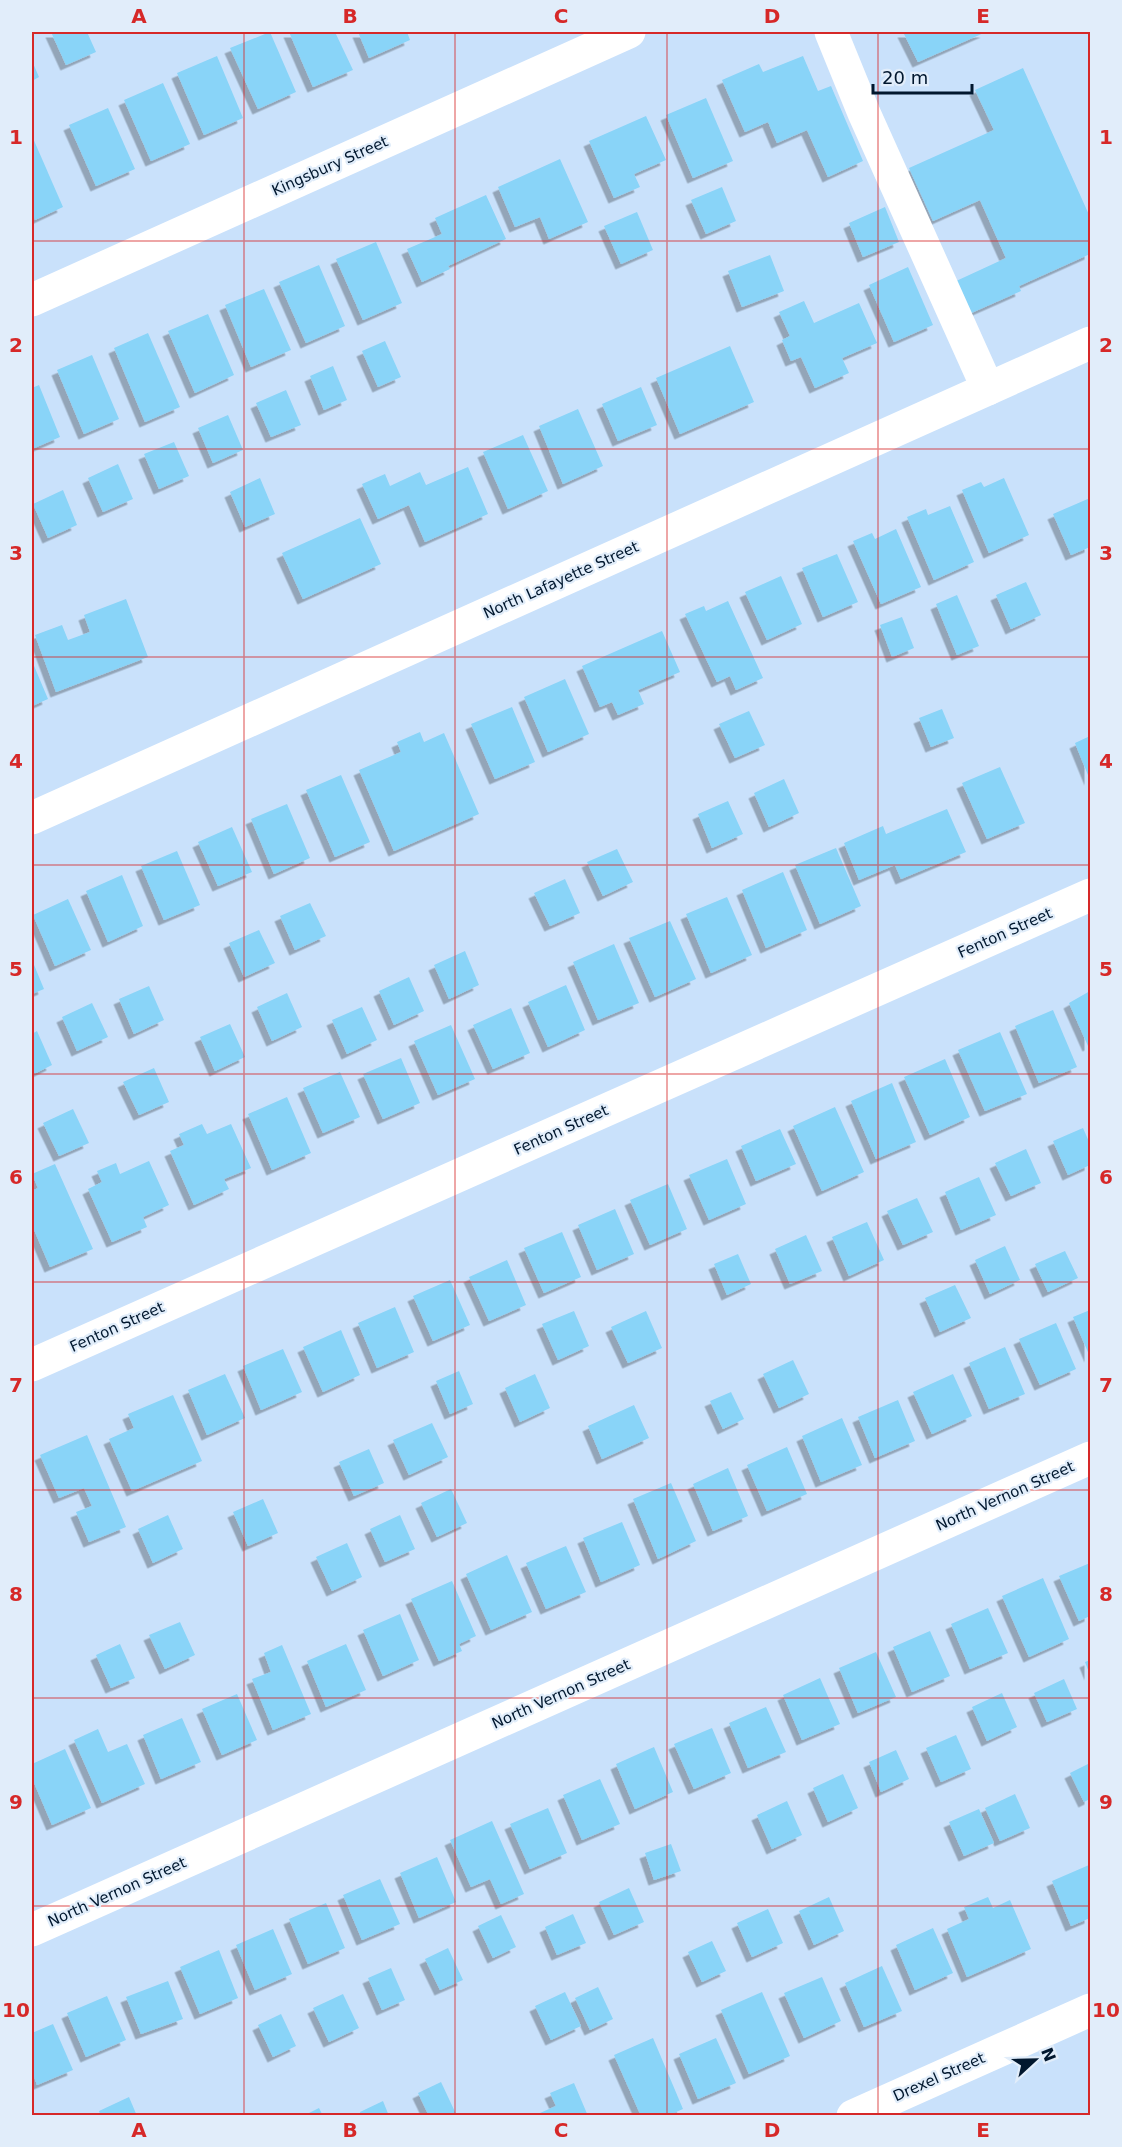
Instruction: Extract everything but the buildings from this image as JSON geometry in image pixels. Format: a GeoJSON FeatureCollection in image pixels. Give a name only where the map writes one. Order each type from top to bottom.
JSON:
{"type":"FeatureCollection","features":[{"type":"Feature","properties":{"kind":"street","name":"Kingsbury Street"},"geometry":{"type":"LineString","coordinates":[[32,300],[629,32]]}},
{"type":"Feature","properties":{"kind":"street"},"geometry":{"type":"LineString","coordinates":[[831,32],[864,113],[988,389]]}},
{"type":"Feature","properties":{"kind":"street","name":"North Lafayette Street"},"geometry":{"type":"LineString","coordinates":[[32,818],[1090,342]]}},
{"type":"Feature","properties":{"kind":"street","name":"Fenton Street"},"geometry":{"type":"LineString","coordinates":[[32,1365],[1090,895]]}},
{"type":"Feature","properties":{"kind":"street","name":"North Vernon Street"},"geometry":{"type":"LineString","coordinates":[[32,1930],[1090,1458]]}},
{"type":"Feature","properties":{"kind":"street","name":"Drexel Street"},"geometry":{"type":"LineString","coordinates":[[853,2115],[1090,2010]]}}]}
